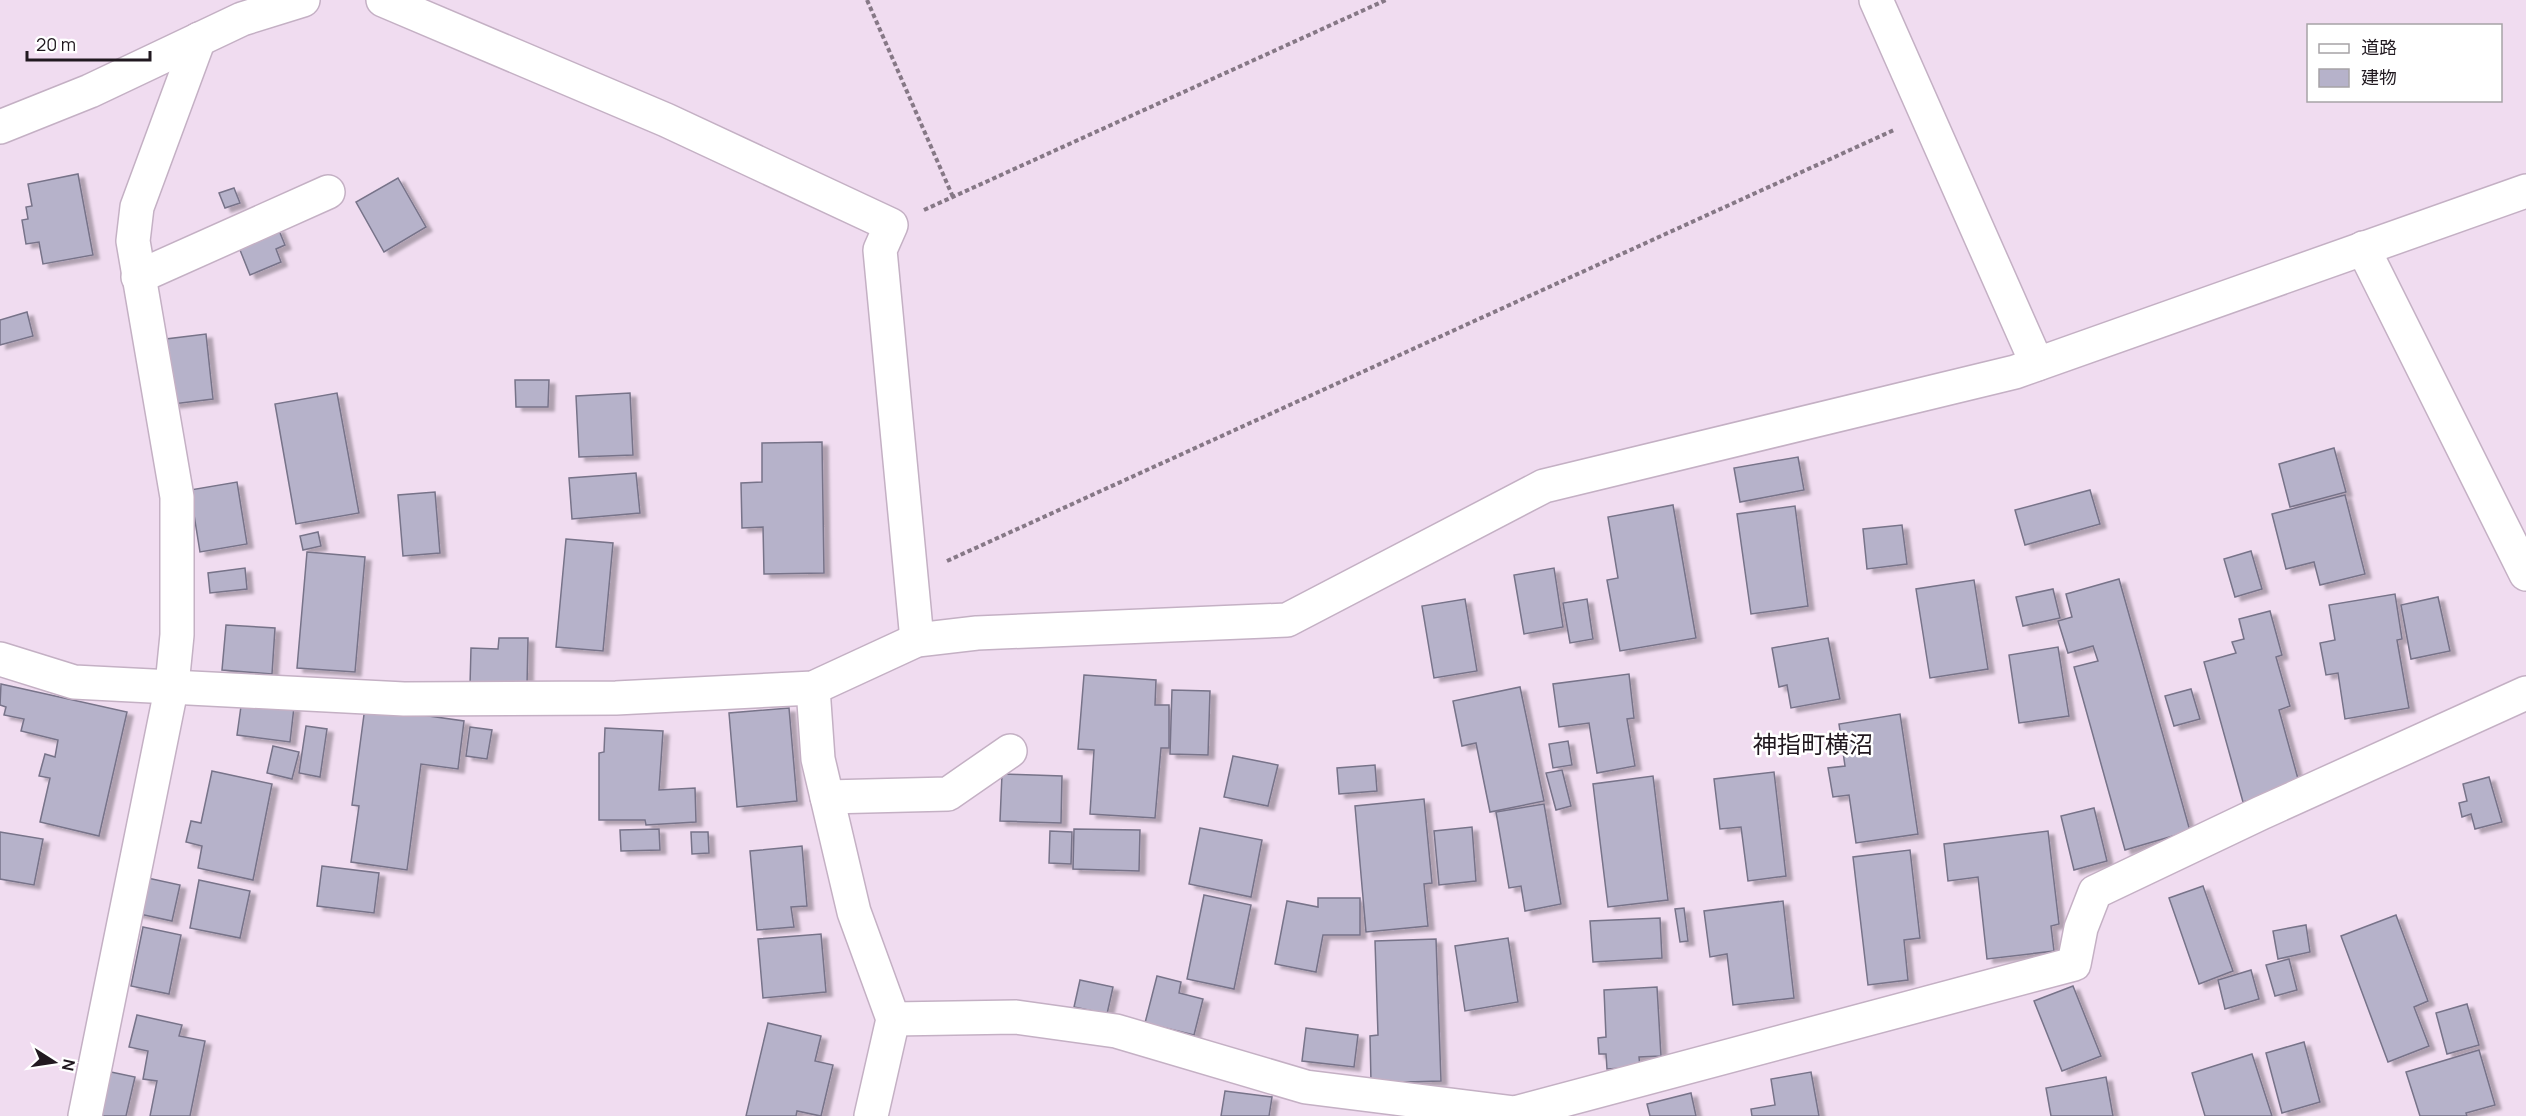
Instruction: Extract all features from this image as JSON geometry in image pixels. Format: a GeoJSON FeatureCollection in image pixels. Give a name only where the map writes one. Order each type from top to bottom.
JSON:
{"type":"FeatureCollection","features":[{"type":"Feature","properties":{"kind":"street"},"geometry":{"type":"LineString","coordinates":[[0,127],[90,91],[242,19],[303,0]]}},
{"type":"Feature","properties":{"kind":"street"},"geometry":{"type":"LineString","coordinates":[[383,0],[666,120],[891,225],[880,250],[917,640]]}},
{"type":"Feature","properties":{"kind":"street"},"geometry":{"type":"LineString","coordinates":[[1885,3],[1927,115],[2037,364]]}},
{"type":"Feature","properties":{"kind":"street"},"geometry":{"type":"LineString","coordinates":[[85,1116],[172,686],[177,635],[177,497],[133,241],[137,207],[200,39]]}},
{"type":"Feature","properties":{"kind":"street"},"geometry":{"type":"LineString","coordinates":[[0,659],[74,682],[404,699],[616,699],[813,688],[917,640],[977,633],[1287,620],[1544,486],[2015,372],[2526,191]]}},
{"type":"Feature","properties":{"kind":"street"},"geometry":{"type":"LineString","coordinates":[[138,277],[328,192]]}},
{"type":"Feature","properties":{"kind":"street"},"geometry":{"type":"LineString","coordinates":[[2363,248],[2526,574]]}},
{"type":"Feature","properties":{"kind":"street"},"geometry":{"type":"LineString","coordinates":[[813,688],[818,759],[854,912],[893,1018],[872,1116]]}},
{"type":"Feature","properties":{"kind":"street"},"geometry":{"type":"LineString","coordinates":[[893,1018],[1016,1017],[1116,1031],[1306,1087],[1515,1115],[2074,964],[2081,928],[2095,892],[2261,813],[2526,693]]}},
{"type":"Feature","properties":{"kind":"street"},"geometry":{"type":"LineString","coordinates":[[827,797],[948,794],[1010,751]]}},
{"type":"Feature","properties":{"kind":"path"},"geometry":{"type":"LineString","coordinates":[[867,0],[953,197]]}},
{"type":"Feature","properties":{"kind":"path"},"geometry":{"type":"LineString","coordinates":[[891,225],[1386,0]]}},
{"type":"Feature","properties":{"kind":"path"},"geometry":{"type":"LineString","coordinates":[[912,577],[1927,115]]}},
{"type":"Feature","properties":{"kind":"building"},"geometry":{"type":"Polygon","coordinates":[[[78,174],[93,255],[43,264],[39,242],[26,244],[22,220],[28,219],[26,207],[32,206],[28,184],[78,174]]]}},
{"type":"Feature","properties":{"kind":"building"},"geometry":{"type":"Polygon","coordinates":[[[398,178],[426,227],[384,252],[356,202],[398,178]]]}},
{"type":"Feature","properties":{"kind":"building"},"geometry":{"type":"Polygon","coordinates":[[[234,188],[240,203],[225,208],[219,193],[234,188]]]}},
{"type":"Feature","properties":{"kind":"building"},"geometry":{"type":"Polygon","coordinates":[[[278,228],[285,245],[276,249],[281,262],[250,275],[238,245],[278,228]]]}},
{"type":"Feature","properties":{"kind":"building"},"geometry":{"type":"Polygon","coordinates":[[[27,312],[33,336],[0,345],[0,320],[27,312]]]}},
{"type":"Feature","properties":{"kind":"building"},"geometry":{"type":"Polygon","coordinates":[[[206,334],[213,399],[173,404],[166,339],[206,334]]]}},
{"type":"Feature","properties":{"kind":"building"},"geometry":{"type":"Polygon","coordinates":[[[515,380],[549,380],[548,407],[516,407],[515,380]]]}},
{"type":"Feature","properties":{"kind":"building"},"geometry":{"type":"Polygon","coordinates":[[[337,393],[359,513],[296,524],[275,404],[337,393]]]}},
{"type":"Feature","properties":{"kind":"building"},"geometry":{"type":"Polygon","coordinates":[[[630,393],[633,455],[579,457],[576,396],[630,393]]]}},
{"type":"Feature","properties":{"kind":"building"},"geometry":{"type":"Polygon","coordinates":[[[822,442],[824,573],[764,574],[763,527],[742,528],[741,483],[762,482],[762,443],[822,442]]]}},
{"type":"Feature","properties":{"kind":"building"},"geometry":{"type":"Polygon","coordinates":[[[2334,448],[2346,492],[2290,507],[2279,464],[2334,448]]]}},
{"type":"Feature","properties":{"kind":"building"},"geometry":{"type":"Polygon","coordinates":[[[1798,457],[1804,490],[1740,502],[1734,468],[1798,457]]]}},
{"type":"Feature","properties":{"kind":"building"},"geometry":{"type":"Polygon","coordinates":[[[636,473],[640,513],[572,519],[569,478],[636,473]]]}},
{"type":"Feature","properties":{"kind":"building"},"geometry":{"type":"Polygon","coordinates":[[[237,482],[247,544],[200,552],[190,490],[237,482]]]}},
{"type":"Feature","properties":{"kind":"building"},"geometry":{"type":"Polygon","coordinates":[[[2090,490],[2100,524],[2025,545],[2015,510],[2090,490]]]}},
{"type":"Feature","properties":{"kind":"building"},"geometry":{"type":"Polygon","coordinates":[[[435,492],[440,553],[403,556],[398,495],[435,492]]]}},
{"type":"Feature","properties":{"kind":"building"},"geometry":{"type":"Polygon","coordinates":[[[2345,495],[2365,574],[2320,585],[2314,562],[2286,569],[2272,514],[2345,495]]]}},
{"type":"Feature","properties":{"kind":"building"},"geometry":{"type":"Polygon","coordinates":[[[1673,505],[1696,638],[1620,651],[1607,580],[1618,578],[1608,517],[1673,505]]]}},
{"type":"Feature","properties":{"kind":"building"},"geometry":{"type":"Polygon","coordinates":[[[1795,506],[1808,606],[1751,614],[1737,514],[1795,506]]]}},
{"type":"Feature","properties":{"kind":"building"},"geometry":{"type":"Polygon","coordinates":[[[1902,525],[1907,564],[1867,569],[1863,529],[1902,525]]]}},
{"type":"Feature","properties":{"kind":"building"},"geometry":{"type":"Polygon","coordinates":[[[318,532],[321,546],[303,550],[300,536],[318,532]]]}},
{"type":"Feature","properties":{"kind":"building"},"geometry":{"type":"Polygon","coordinates":[[[566,539],[613,543],[603,651],[556,647],[566,539]]]}},
{"type":"Feature","properties":{"kind":"building"},"geometry":{"type":"Polygon","coordinates":[[[2251,551],[2262,589],[2235,597],[2224,559],[2251,551]]]}},
{"type":"Feature","properties":{"kind":"building"},"geometry":{"type":"Polygon","coordinates":[[[307,552],[365,557],[355,672],[297,668],[307,552]]]}},
{"type":"Feature","properties":{"kind":"building"},"geometry":{"type":"Polygon","coordinates":[[[245,568],[247,589],[210,593],[208,573],[245,568]]]}},
{"type":"Feature","properties":{"kind":"building"},"geometry":{"type":"Polygon","coordinates":[[[1554,568],[1563,627],[1524,634],[1514,575],[1554,568]]]}},
{"type":"Feature","properties":{"kind":"building"},"geometry":{"type":"Polygon","coordinates":[[[2119,579],[2190,831],[2125,850],[2074,667],[2098,661],[2093,646],[2068,653],[2058,621],[2072,617],[2066,594],[2119,579]]]}},
{"type":"Feature","properties":{"kind":"building"},"geometry":{"type":"Polygon","coordinates":[[[1974,580],[1988,669],[1930,678],[1916,589],[1974,580]]]}},
{"type":"Feature","properties":{"kind":"building"},"geometry":{"type":"Polygon","coordinates":[[[2053,589],[2060,618],[2023,626],[2016,597],[2053,589]]]}},
{"type":"Feature","properties":{"kind":"building"},"geometry":{"type":"Polygon","coordinates":[[[2395,594],[2402,639],[2397,640],[2409,708],[2345,719],[2338,673],[2326,675],[2320,643],[2335,640],[2329,605],[2395,594]]]}},
{"type":"Feature","properties":{"kind":"building"},"geometry":{"type":"Polygon","coordinates":[[[2438,597],[2450,651],[2411,659],[2401,605],[2438,597]]]}},
{"type":"Feature","properties":{"kind":"building"},"geometry":{"type":"Polygon","coordinates":[[[1465,599],[1477,671],[1434,678],[1422,606],[1465,599]]]}},
{"type":"Feature","properties":{"kind":"building"},"geometry":{"type":"Polygon","coordinates":[[[1587,599],[1593,639],[1570,643],[1563,603],[1587,599]]]}},
{"type":"Feature","properties":{"kind":"building"},"geometry":{"type":"Polygon","coordinates":[[[2270,611],[2282,655],[2276,657],[2290,706],[2279,710],[2300,786],[2243,802],[2204,662],[2236,653],[2232,642],[2244,639],[2239,619],[2270,611]]]}},
{"type":"Feature","properties":{"kind":"building"},"geometry":{"type":"Polygon","coordinates":[[[226,625],[275,628],[272,674],[222,670],[226,625]]]}},
{"type":"Feature","properties":{"kind":"building"},"geometry":{"type":"Polygon","coordinates":[[[499,638],[528,638],[527,686],[470,685],[471,648],[498,649],[499,638]]]}},
{"type":"Feature","properties":{"kind":"building"},"geometry":{"type":"Polygon","coordinates":[[[1828,638],[1840,699],[1791,708],[1787,685],[1779,687],[1772,648],[1828,638]]]}},
{"type":"Feature","properties":{"kind":"building"},"geometry":{"type":"Polygon","coordinates":[[[2058,647],[2069,716],[2019,723],[2009,655],[2058,647]]]}},
{"type":"Feature","properties":{"kind":"building"},"geometry":{"type":"Polygon","coordinates":[[[1629,674],[1634,718],[1627,719],[1635,766],[1597,773],[1589,723],[1559,727],[1553,684],[1629,674]]]}},
{"type":"Feature","properties":{"kind":"building"},"geometry":{"type":"Polygon","coordinates":[[[1084,675],[1156,680],[1155,705],[1169,705],[1169,748],[1161,748],[1155,818],[1090,814],[1094,750],[1078,749],[1084,675]]]}},
{"type":"Feature","properties":{"kind":"building"},"geometry":{"type":"Polygon","coordinates":[[[1,684],[127,712],[99,836],[40,822],[50,778],[39,776],[45,754],[55,757],[58,740],[21,731],[24,719],[4,715],[6,707],[0,705],[1,684]]]}},
{"type":"Feature","properties":{"kind":"building"},"geometry":{"type":"Polygon","coordinates":[[[1520,687],[1544,801],[1490,812],[1476,743],[1462,746],[1453,701],[1520,687]]]}},
{"type":"Feature","properties":{"kind":"building"},"geometry":{"type":"Polygon","coordinates":[[[2191,689],[2200,719],[2174,726],[2165,696],[2191,689]]]}},
{"type":"Feature","properties":{"kind":"building"},"geometry":{"type":"Polygon","coordinates":[[[1172,690],[1210,691],[1208,755],[1170,754],[1172,690]]]}},
{"type":"Feature","properties":{"kind":"building"},"geometry":{"type":"Polygon","coordinates":[[[242,699],[294,707],[290,742],[237,735],[242,699]]]}},
{"type":"Feature","properties":{"kind":"building"},"geometry":{"type":"Polygon","coordinates":[[[365,707],[464,721],[458,769],[421,764],[407,870],[351,862],[359,806],[352,805],[365,707]]]}},
{"type":"Feature","properties":{"kind":"building"},"geometry":{"type":"Polygon","coordinates":[[[789,708],[797,801],[737,807],[729,713],[789,708]]]}},
{"type":"Feature","properties":{"kind":"building"},"geometry":{"type":"Polygon","coordinates":[[[1900,714],[1918,834],[1856,843],[1849,795],[1833,797],[1828,768],[1845,766],[1839,724],[1900,714]]]}},
{"type":"Feature","properties":{"kind":"building"},"geometry":{"type":"Polygon","coordinates":[[[306,726],[327,729],[320,777],[299,773],[306,726]]]}},
{"type":"Feature","properties":{"kind":"building"},"geometry":{"type":"Polygon","coordinates":[[[470,727],[492,730],[487,759],[466,756],[470,727]]]}},
{"type":"Feature","properties":{"kind":"building"},"geometry":{"type":"Polygon","coordinates":[[[605,728],[663,731],[659,790],[695,788],[696,822],[646,825],[645,820],[599,820],[599,753],[604,752],[605,728]]]}},
{"type":"Feature","properties":{"kind":"building"},"geometry":{"type":"Polygon","coordinates":[[[1568,741],[1572,765],[1553,768],[1549,744],[1568,741]]]}},
{"type":"Feature","properties":{"kind":"building"},"geometry":{"type":"Polygon","coordinates":[[[273,746],[299,752],[292,779],[267,773],[273,746]]]}},
{"type":"Feature","properties":{"kind":"building"},"geometry":{"type":"Polygon","coordinates":[[[1233,756],[1278,765],[1268,806],[1224,797],[1233,756]]]}},
{"type":"Feature","properties":{"kind":"building"},"geometry":{"type":"Polygon","coordinates":[[[1375,765],[1377,791],[1339,794],[1337,768],[1375,765]]]}},
{"type":"Feature","properties":{"kind":"building"},"geometry":{"type":"Polygon","coordinates":[[[1562,770],[1571,806],[1556,810],[1546,773],[1562,770]]]}},
{"type":"Feature","properties":{"kind":"building"},"geometry":{"type":"Polygon","coordinates":[[[212,771],[272,784],[253,880],[198,868],[202,846],[186,842],[191,821],[201,823],[212,771]]]}},
{"type":"Feature","properties":{"kind":"building"},"geometry":{"type":"Polygon","coordinates":[[[1774,772],[1786,876],[1748,881],[1741,827],[1720,829],[1714,779],[1774,772]]]}},
{"type":"Feature","properties":{"kind":"building"},"geometry":{"type":"Polygon","coordinates":[[[1002,774],[1062,776],[1061,823],[1000,821],[1002,774]]]}},
{"type":"Feature","properties":{"kind":"building"},"geometry":{"type":"Polygon","coordinates":[[[1653,776],[1668,900],[1608,907],[1593,784],[1653,776]]]}},
{"type":"Feature","properties":{"kind":"building"},"geometry":{"type":"Polygon","coordinates":[[[2489,777],[2502,822],[2475,829],[2471,814],[2462,817],[2459,803],[2467,801],[2463,784],[2489,777]]]}},
{"type":"Feature","properties":{"kind":"building"},"geometry":{"type":"Polygon","coordinates":[[[1424,799],[1432,883],[1424,884],[1428,926],[1366,932],[1355,806],[1424,799]]]}},
{"type":"Feature","properties":{"kind":"building"},"geometry":{"type":"Polygon","coordinates":[[[1544,804],[1561,904],[1525,911],[1521,886],[1509,888],[1496,812],[1544,804]]]}},
{"type":"Feature","properties":{"kind":"building"},"geometry":{"type":"Polygon","coordinates":[[[2094,808],[2107,861],[2074,870],[2061,816],[2094,808]]]}},
{"type":"Feature","properties":{"kind":"building"},"geometry":{"type":"Polygon","coordinates":[[[1472,827],[1476,881],[1439,885],[1434,831],[1472,827]]]}},
{"type":"Feature","properties":{"kind":"building"},"geometry":{"type":"Polygon","coordinates":[[[1200,828],[1262,840],[1251,897],[1189,884],[1200,828]]]}},
{"type":"Feature","properties":{"kind":"building"},"geometry":{"type":"Polygon","coordinates":[[[659,829],[660,850],[621,851],[620,830],[659,829]]]}},
{"type":"Feature","properties":{"kind":"building"},"geometry":{"type":"Polygon","coordinates":[[[1074,829],[1140,830],[1139,871],[1073,869],[1074,829]]]}},
{"type":"Feature","properties":{"kind":"building"},"geometry":{"type":"Polygon","coordinates":[[[1050,831],[1072,832],[1071,864],[1049,863],[1050,831]]]}},
{"type":"Feature","properties":{"kind":"building"},"geometry":{"type":"Polygon","coordinates":[[[2048,831],[2059,924],[2051,926],[2054,951],[1987,959],[1978,877],[1948,881],[1944,844],[2048,831]]]}},
{"type":"Feature","properties":{"kind":"building"},"geometry":{"type":"Polygon","coordinates":[[[0,832],[43,839],[34,885],[0,879],[0,832]]]}},
{"type":"Feature","properties":{"kind":"building"},"geometry":{"type":"Polygon","coordinates":[[[691,832],[708,832],[709,853],[692,854],[691,832]]]}},
{"type":"Feature","properties":{"kind":"building"},"geometry":{"type":"Polygon","coordinates":[[[802,846],[807,906],[791,907],[794,927],[757,930],[750,851],[802,846]]]}},
{"type":"Feature","properties":{"kind":"building"},"geometry":{"type":"Polygon","coordinates":[[[1910,850],[1920,938],[1904,940],[1908,980],[1868,985],[1853,857],[1910,850]]]}},
{"type":"Feature","properties":{"kind":"building"},"geometry":{"type":"Polygon","coordinates":[[[322,866],[379,873],[374,913],[317,906],[322,866]]]}},
{"type":"Feature","properties":{"kind":"building"},"geometry":{"type":"Polygon","coordinates":[[[143,877],[180,885],[172,921],[135,913],[143,877]]]}},
{"type":"Feature","properties":{"kind":"building"},"geometry":{"type":"Polygon","coordinates":[[[199,880],[250,891],[240,938],[190,928],[199,880]]]}},
{"type":"Feature","properties":{"kind":"building"},"geometry":{"type":"Polygon","coordinates":[[[2203,886],[2233,971],[2199,984],[2169,898],[2203,886]]]}},
{"type":"Feature","properties":{"kind":"building"},"geometry":{"type":"Polygon","coordinates":[[[1204,895],[1251,905],[1234,989],[1187,979],[1204,895]]]}},
{"type":"Feature","properties":{"kind":"building"},"geometry":{"type":"Polygon","coordinates":[[[1318,898],[1360,898],[1360,935],[1323,935],[1316,972],[1275,964],[1287,901],[1318,907],[1318,898]]]}},
{"type":"Feature","properties":{"kind":"building"},"geometry":{"type":"Polygon","coordinates":[[[1783,901],[1794,998],[1733,1005],[1727,954],[1710,957],[1704,911],[1783,901]]]}},
{"type":"Feature","properties":{"kind":"building"},"geometry":{"type":"Polygon","coordinates":[[[1684,908],[1688,941],[1680,942],[1675,909],[1684,908]]]}},
{"type":"Feature","properties":{"kind":"building"},"geometry":{"type":"Polygon","coordinates":[[[2396,915],[2428,1001],[2414,1007],[2429,1046],[2388,1062],[2341,936],[2396,915]]]}},
{"type":"Feature","properties":{"kind":"building"},"geometry":{"type":"Polygon","coordinates":[[[1660,918],[1662,958],[1593,962],[1590,921],[1660,918]]]}},
{"type":"Feature","properties":{"kind":"building"},"geometry":{"type":"Polygon","coordinates":[[[2306,925],[2310,952],[2278,959],[2273,931],[2306,925]]]}},
{"type":"Feature","properties":{"kind":"building"},"geometry":{"type":"Polygon","coordinates":[[[143,927],[181,935],[169,994],[131,986],[143,927]]]}},
{"type":"Feature","properties":{"kind":"building"},"geometry":{"type":"Polygon","coordinates":[[[821,934],[826,992],[763,998],[758,939],[821,934]]]}},
{"type":"Feature","properties":{"kind":"building"},"geometry":{"type":"Polygon","coordinates":[[[1508,938],[1518,1002],[1465,1011],[1455,946],[1508,938]]]}},
{"type":"Feature","properties":{"kind":"building"},"geometry":{"type":"Polygon","coordinates":[[[1436,939],[1441,1081],[1371,1083],[1370,1036],[1378,1035],[1375,941],[1436,939]]]}},
{"type":"Feature","properties":{"kind":"building"},"geometry":{"type":"Polygon","coordinates":[[[2289,959],[2297,990],[2275,996],[2266,965],[2289,959]]]}},
{"type":"Feature","properties":{"kind":"building"},"geometry":{"type":"Polygon","coordinates":[[[2251,970],[2259,999],[2225,1009],[2218,980],[2251,970]]]}},
{"type":"Feature","properties":{"kind":"building"},"geometry":{"type":"Polygon","coordinates":[[[1157,976],[1181,982],[1179,993],[1203,999],[1194,1035],[1145,1023],[1157,976]]]}},
{"type":"Feature","properties":{"kind":"building"},"geometry":{"type":"Polygon","coordinates":[[[1080,980],[1113,987],[1107,1014],[1074,1007],[1080,980]]]}},
{"type":"Feature","properties":{"kind":"building"},"geometry":{"type":"Polygon","coordinates":[[[2073,986],[2101,1056],[2062,1071],[2034,1001],[2073,986]]]}},
{"type":"Feature","properties":{"kind":"building"},"geometry":{"type":"Polygon","coordinates":[[[1657,987],[1661,1056],[1639,1057],[1640,1067],[1607,1069],[1606,1054],[1599,1054],[1598,1038],[1606,1037],[1604,990],[1657,987]]]}},
{"type":"Feature","properties":{"kind":"building"},"geometry":{"type":"Polygon","coordinates":[[[2467,1004],[2479,1045],[2447,1054],[2436,1013],[2467,1004]]]}},
{"type":"Feature","properties":{"kind":"building"},"geometry":{"type":"Polygon","coordinates":[[[137,1015],[182,1025],[179,1036],[205,1041],[190,1116],[150,1116],[157,1081],[143,1079],[148,1051],[129,1047],[137,1015]]]}},
{"type":"Feature","properties":{"kind":"building"},"geometry":{"type":"Polygon","coordinates":[[[768,1023],[821,1036],[815,1061],[833,1065],[821,1116],[797,1111],[796,1116],[746,1116],[768,1023]]]}},
{"type":"Feature","properties":{"kind":"building"},"geometry":{"type":"Polygon","coordinates":[[[1306,1028],[1358,1035],[1354,1067],[1302,1061],[1306,1028]]]}},
{"type":"Feature","properties":{"kind":"building"},"geometry":{"type":"Polygon","coordinates":[[[2304,1042],[2320,1102],[2282,1113],[2266,1053],[2304,1042]]]}},
{"type":"Feature","properties":{"kind":"building"},"geometry":{"type":"Polygon","coordinates":[[[2479,1050],[2495,1105],[2466,1113],[2467,1116],[2420,1116],[2406,1072],[2479,1050]]]}},
{"type":"Feature","properties":{"kind":"building"},"geometry":{"type":"Polygon","coordinates":[[[2252,1054],[2272,1116],[2205,1116],[2192,1073],[2252,1054]]]}},
{"type":"Feature","properties":{"kind":"building"},"geometry":{"type":"Polygon","coordinates":[[[111,1072],[135,1077],[126,1116],[101,1116],[111,1072]]]}},
{"type":"Feature","properties":{"kind":"building"},"geometry":{"type":"Polygon","coordinates":[[[1811,1072],[1819,1116],[1752,1116],[1751,1109],[1775,1105],[1771,1079],[1811,1072]]]}},
{"type":"Feature","properties":{"kind":"building"},"geometry":{"type":"Polygon","coordinates":[[[2106,1077],[2113,1116],[2051,1116],[2046,1088],[2106,1077]]]}},
{"type":"Feature","properties":{"kind":"building"},"geometry":{"type":"Polygon","coordinates":[[[1225,1091],[1272,1097],[1269,1116],[1221,1116],[1225,1091]]]}},
{"type":"Feature","properties":{"kind":"building"},"geometry":{"type":"Polygon","coordinates":[[[1691,1093],[1696,1116],[1650,1116],[1647,1104],[1691,1093]]]}},
{"type":"Feature","properties":{"kind":"district","name":"神指町横沼"},"geometry":{"type":"Point","coordinates":[1813,743]}}]}
